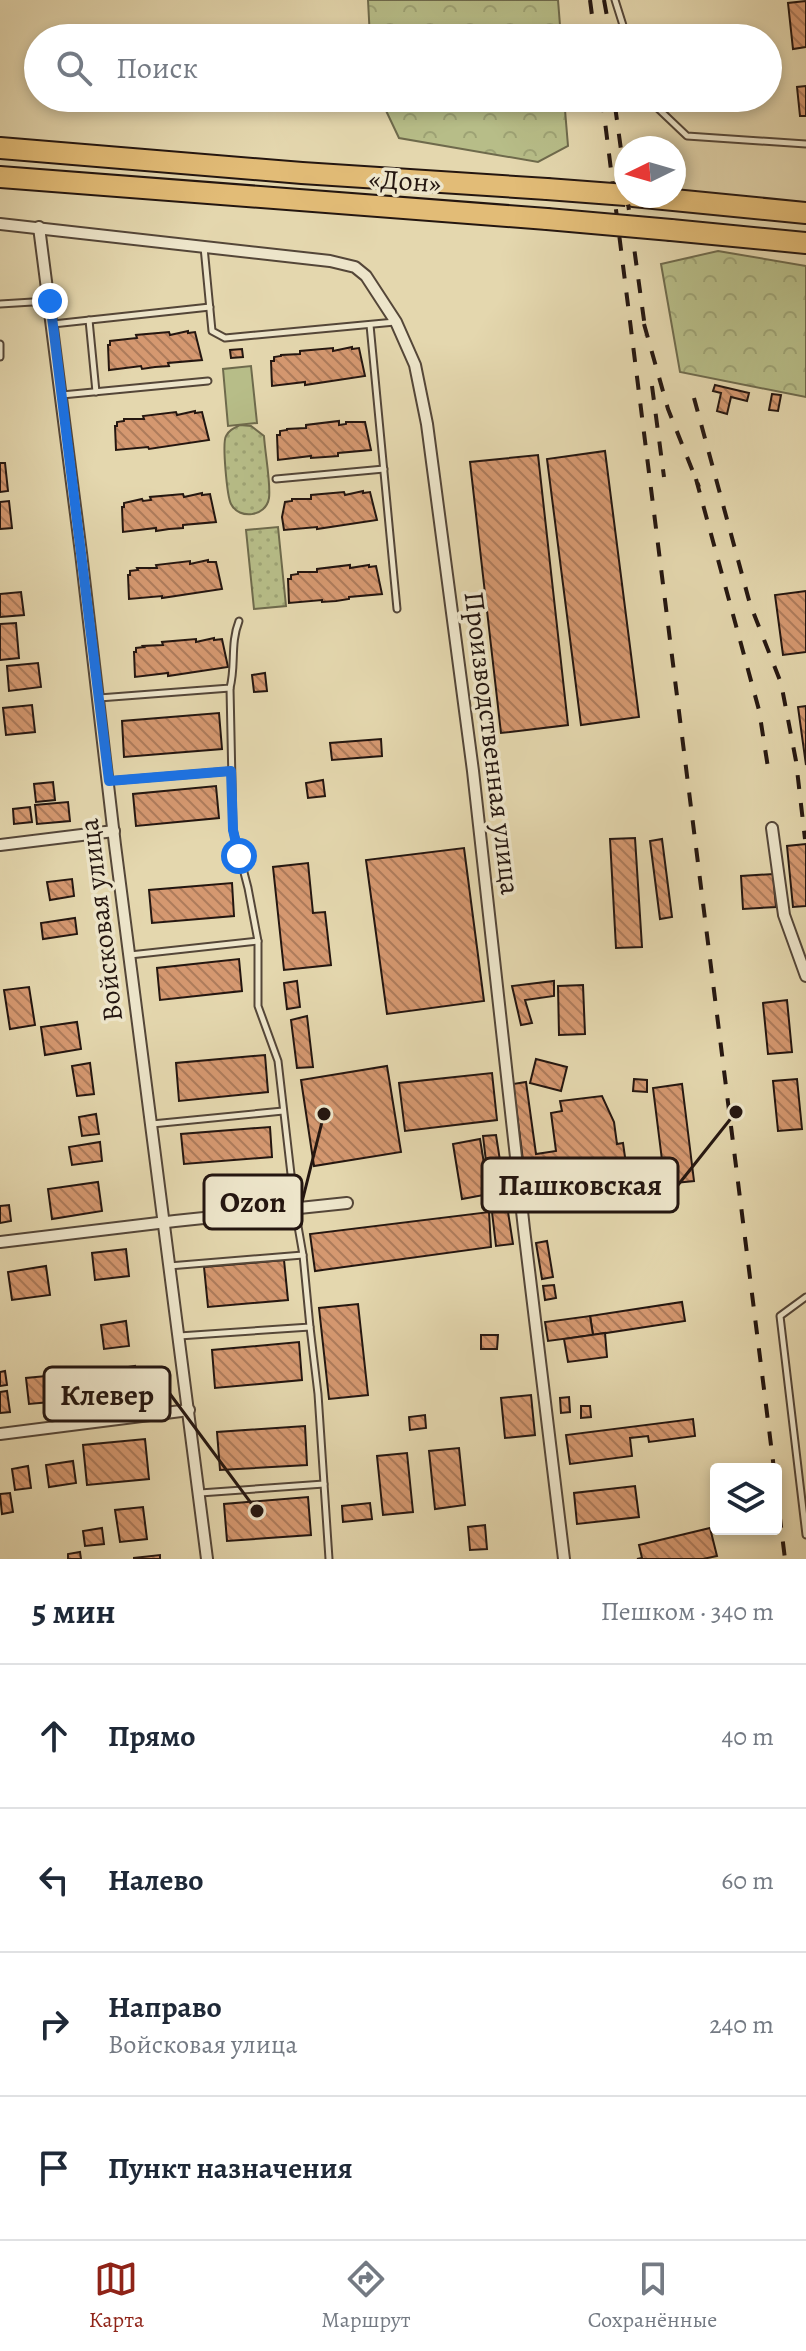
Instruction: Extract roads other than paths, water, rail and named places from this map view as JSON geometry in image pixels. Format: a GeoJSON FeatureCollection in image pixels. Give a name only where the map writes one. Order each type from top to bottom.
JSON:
{"type":"FeatureCollection","features":[{"type":"Feature","properties":{"kind":"highway","name":"«Дон»"},"geometry":{"type":"LineString","coordinates":[[0,148],[614,194]]}},
{"type":"Feature","properties":{"kind":"highway","name":"«Дон»"},"geometry":{"type":"LineString","coordinates":[[0,177],[547,219],[806,243]]}},
{"type":"Feature","properties":{"kind":"highway"},"geometry":{"type":"LineString","coordinates":[[686,200],[806,213]]}},
{"type":"Feature","properties":{"kind":"street","name":"Производственная улица"},"geometry":{"type":"LineString","coordinates":[[0,224],[330,261],[355,267],[366,276],[396,322],[415,365],[427,424],[473,771],[525,1245],[564,1559]]}},
{"type":"Feature","properties":{"kind":"street","name":"Войсковая улица"},"geometry":{"type":"LineString","coordinates":[[39,227],[207,1559]]}},
{"type":"Feature","properties":{"kind":"street"},"geometry":{"type":"LineString","coordinates":[[772,828],[784,915],[806,976]]}},
{"type":"Feature","properties":{"kind":"street"},"geometry":{"type":"LineString","coordinates":[[0,845],[114,831]]}},
{"type":"Feature","properties":{"kind":"street"},"geometry":{"type":"LineString","coordinates":[[0,1242],[347,1203]]}},
{"type":"Feature","properties":{"kind":"street"},"geometry":{"type":"LineString","coordinates":[[0,1434],[189,1410]]}},
{"type":"Feature","properties":{"kind":"lane"},"geometry":{"type":"LineString","coordinates":[[615,0],[623,24]]}},
{"type":"Feature","properties":{"kind":"lane"},"geometry":{"type":"LineString","coordinates":[[662,112],[687,136],[806,144]]}},
{"type":"Feature","properties":{"kind":"lane"},"geometry":{"type":"LineString","coordinates":[[204,246],[212,331],[225,338],[396,322]]}},
{"type":"Feature","properties":{"kind":"lane"},"geometry":{"type":"LineString","coordinates":[[0,304],[50,301]]}},
{"type":"Feature","properties":{"kind":"lane"},"geometry":{"type":"LineString","coordinates":[[53,324],[210,307]]}},
{"type":"Feature","properties":{"kind":"lane"},"geometry":{"type":"LineString","coordinates":[[89,320],[96,392]]}},
{"type":"Feature","properties":{"kind":"lane"},"geometry":{"type":"LineString","coordinates":[[370,325],[397,609]]}},
{"type":"Feature","properties":{"kind":"lane"},"geometry":{"type":"LineString","coordinates":[[0,344],[0,357]]}},
{"type":"Feature","properties":{"kind":"lane"},"geometry":{"type":"LineString","coordinates":[[61,395],[208,381]]}},
{"type":"Feature","properties":{"kind":"lane"},"geometry":{"type":"LineString","coordinates":[[276,479],[384,469]]}},
{"type":"Feature","properties":{"kind":"lane"},"geometry":{"type":"LineString","coordinates":[[239,621],[233,637],[230,688],[233,830],[258,941],[258,1006],[278,1061],[303,1255],[329,1559]]}},
{"type":"Feature","properties":{"kind":"lane"},"geometry":{"type":"LineString","coordinates":[[99,698],[230,688]]}},
{"type":"Feature","properties":{"kind":"lane"},"geometry":{"type":"LineString","coordinates":[[109,781],[231,771]]}},
{"type":"Feature","properties":{"kind":"lane"},"geometry":{"type":"LineString","coordinates":[[129,955],[258,941]]}},
{"type":"Feature","properties":{"kind":"lane"},"geometry":{"type":"LineString","coordinates":[[151,1125],[283,1111]]}},
{"type":"Feature","properties":{"kind":"lane"},"geometry":{"type":"LineString","coordinates":[[169,1266],[303,1255]]}},
{"type":"Feature","properties":{"kind":"lane"},"geometry":{"type":"LineString","coordinates":[[806,1297],[780,1316],[806,1535]]}},
{"type":"Feature","properties":{"kind":"lane"},"geometry":{"type":"LineString","coordinates":[[178,1336],[310,1327]]}},
{"type":"Feature","properties":{"kind":"lane"},"geometry":{"type":"LineString","coordinates":[[199,1493],[324,1484]]}},
{"type":"Feature","properties":{"kind":"railway"},"geometry":{"type":"LineString","coordinates":[[590,0],[593,24]]}},
{"type":"Feature","properties":{"kind":"railway"},"geometry":{"type":"LineString","coordinates":[[604,0],[608,24]]}},
{"type":"Feature","properties":{"kind":"railway"},"geometry":{"type":"LineString","coordinates":[[604,112],[773,1463]]}},
{"type":"Feature","properties":{"kind":"railway"},"geometry":{"type":"LineString","coordinates":[[616,112],[619,136]]}},
{"type":"Feature","properties":{"kind":"railway"},"geometry":{"type":"LineString","coordinates":[[629,208],[646,335]]}},
{"type":"Feature","properties":{"kind":"railway"},"geometry":{"type":"LineString","coordinates":[[644,324],[668,409],[699,487]]}},
{"type":"Feature","properties":{"kind":"railway"},"geometry":{"type":"LineString","coordinates":[[652,386],[664,477]]}},
{"type":"Feature","properties":{"kind":"railway"},"geometry":{"type":"LineString","coordinates":[[694,398],[750,604],[781,683],[796,761],[805,839]]}},
{"type":"Feature","properties":{"kind":"railway"},"geometry":{"type":"LineString","coordinates":[[696,479],[759,710],[769,774]]}},
{"type":"Feature","properties":{"kind":"railway"},"geometry":{"type":"LineString","coordinates":[[782,1535],[785,1559]]}},
{"type":"Feature","properties":{"kind":"place","name":"Пашковская"},"geometry":{"type":"Point","coordinates":[736,1112]}},
{"type":"Feature","properties":{"kind":"place","name":"Ozon"},"geometry":{"type":"Point","coordinates":[324,1114]}},
{"type":"Feature","properties":{"kind":"place","name":"Клевер"},"geometry":{"type":"Point","coordinates":[257,1511]}}]}
